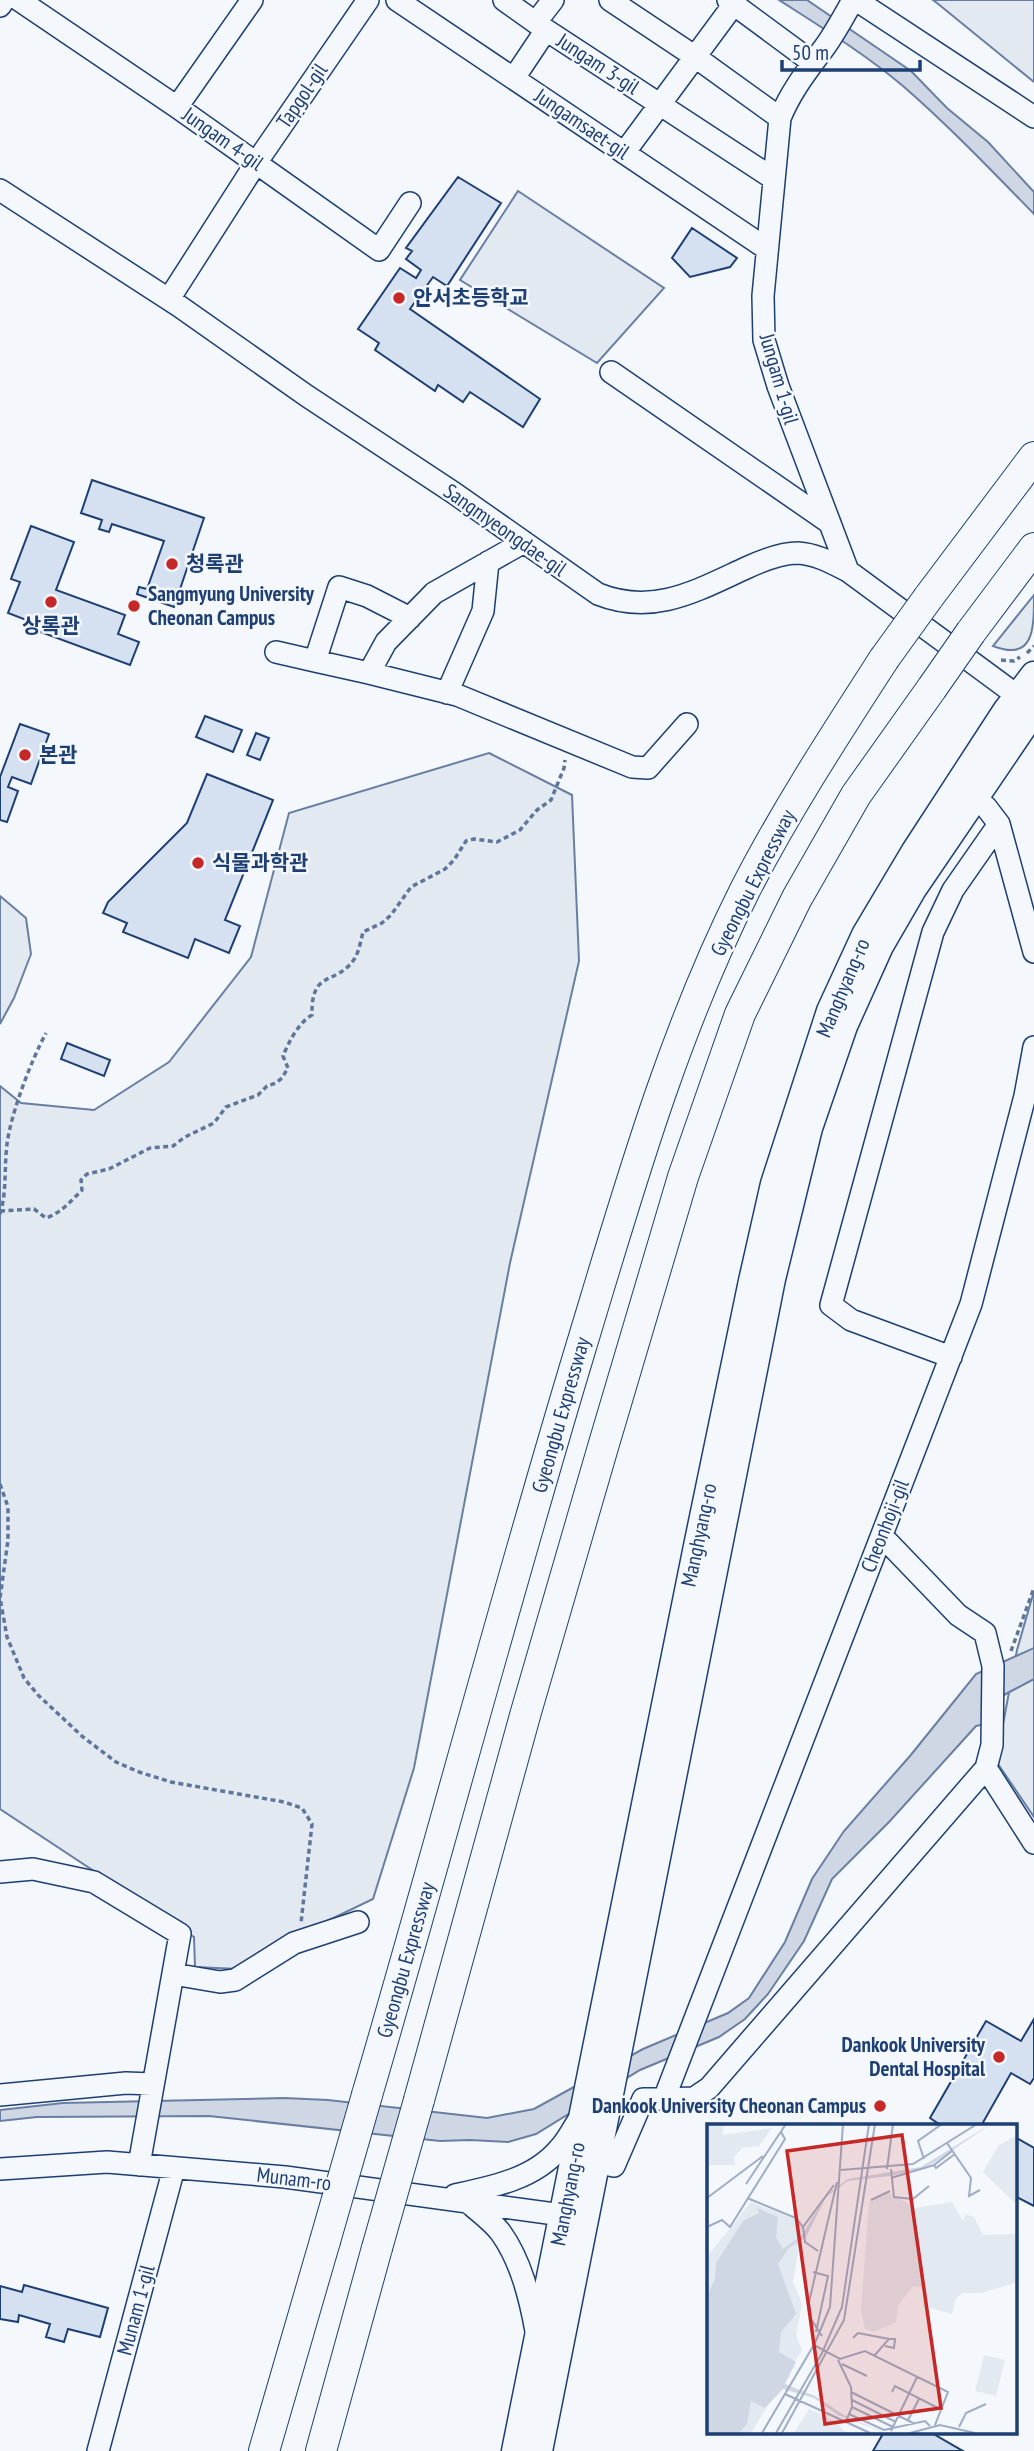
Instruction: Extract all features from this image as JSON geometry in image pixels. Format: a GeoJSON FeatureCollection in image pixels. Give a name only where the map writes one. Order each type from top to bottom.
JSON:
{"type":"FeatureCollection","features":[{"type":"Feature","properties":{"kind":"highway","name":"Gyeongbu Expressway"},"geometry":{"type":"LineString","coordinates":[[264,2451],[558,1422],[633,1175],[687,1022],[744,891],[808,776],[884,659],[1034,457]]}},
{"type":"Feature","properties":{"kind":"highway"},"geometry":{"type":"LineString","coordinates":[[320,2451],[526,1712],[603,1447],[683,1177],[740,1014],[797,898],[856,795],[1034,548]]}},
{"type":"Feature","properties":{"kind":"main road","name":"Manghyang-ro"},"geometry":{"type":"LineString","coordinates":[[539,2451],[586,2160],[586,2122],[597,2048],[705,1506],[774,1184],[830,1011],[865,935],[1029,705],[1034,675]]}},
{"type":"Feature","properties":{"kind":"main road","name":"Manghyang-ro"},"geometry":{"type":"LineString","coordinates":[[586,2122],[621,2036],[772,1279],[809,1128],[844,1026],[880,946],[965,792]]}},
{"type":"Feature","properties":{"kind":"main road","name":"Manghyang-ro"},"geometry":{"type":"LineString","coordinates":[[515,2451],[538,2342],[575,2217]]}},
{"type":"Feature","properties":{"kind":"street"},"geometry":{"type":"LineString","coordinates":[[0,6],[4,0]]}},
{"type":"Feature","properties":{"kind":"street","name":"Jungam 4-gil"},"geometry":{"type":"LineString","coordinates":[[19,0],[177,107],[379,250],[410,203]]}},
{"type":"Feature","properties":{"kind":"street"},"geometry":{"type":"LineString","coordinates":[[177,107],[252,0]]}},
{"type":"Feature","properties":{"kind":"street","name":"Tapgol-gil"},"geometry":{"type":"LineString","coordinates":[[169,299],[256,163],[368,0]]}},
{"type":"Feature","properties":{"kind":"street","name":"Jungamsaet-gil"},"geometry":{"type":"LineString","coordinates":[[397,0],[767,249]]}},
{"type":"Feature","properties":{"kind":"street"},"geometry":{"type":"LineString","coordinates":[[504,0],[541,26]]}},
{"type":"Feature","properties":{"kind":"street"},"geometry":{"type":"LineString","coordinates":[[514,79],[553,0]]}},
{"type":"Feature","properties":{"kind":"street"},"geometry":{"type":"LineString","coordinates":[[610,0],[780,118]]}},
{"type":"Feature","properties":{"kind":"street"},"geometry":{"type":"LineString","coordinates":[[731,2],[819,54]]}},
{"type":"Feature","properties":{"kind":"street","name":"Jungam 3-gil"},"geometry":{"type":"LineString","coordinates":[[624,153],[731,2]]}},
{"type":"Feature","properties":{"kind":"street"},"geometry":{"type":"LineString","coordinates":[[851,5],[1034,117]]}},
{"type":"Feature","properties":{"kind":"street","name":"Jungam 1-gil"},"geometry":{"type":"LineString","coordinates":[[848,571],[778,386],[764,340],[763,296],[780,118],[788,99],[851,5]]}},
{"type":"Feature","properties":{"kind":"street","name":"Jungam 3-gil"},"geometry":{"type":"LineString","coordinates":[[541,26],[660,105]]}},
{"type":"Feature","properties":{"kind":"street"},"geometry":{"type":"LineString","coordinates":[[660,105],[774,179]]}},
{"type":"Feature","properties":{"kind":"street","name":"Sangmyeongdae-gil"},"geometry":{"type":"LineString","coordinates":[[0,190],[169,299],[597,594],[617,602],[646,604],[672,600],[765,559],[796,553],[822,558],[848,571],[1029,705]]}},
{"type":"Feature","properties":{"kind":"street"},"geometry":{"type":"LineString","coordinates":[[611,372],[830,523]]}},
{"type":"Feature","properties":{"kind":"street"},"geometry":{"type":"LineString","coordinates":[[369,673],[386,642],[434,593],[524,542]]}},
{"type":"Feature","properties":{"kind":"street"},"geometry":{"type":"LineString","coordinates":[[447,693],[483,611],[488,562]]}},
{"type":"Feature","properties":{"kind":"street"},"geometry":{"type":"LineString","coordinates":[[315,661],[339,587],[367,596],[410,618]]}},
{"type":"Feature","properties":{"kind":"street"},"geometry":{"type":"LineString","coordinates":[[276,652],[447,693],[632,767],[648,768],[687,724]]}},
{"type":"Feature","properties":{"kind":"street"},"geometry":{"type":"LineString","coordinates":[[965,792],[986,807],[999,824],[1034,953]]}},
{"type":"Feature","properties":{"kind":"street"},"geometry":{"type":"LineString","coordinates":[[951,1357],[851,1320],[831,1305],[933,932],[953,890],[999,824]]}},
{"type":"Feature","properties":{"kind":"street","name":"Cheonhoji-gil"},"geometry":{"type":"LineString","coordinates":[[666,2091],[771,1826],[971,1304],[1025,1096],[1034,1047]]}},
{"type":"Feature","properties":{"kind":"street"},"geometry":{"type":"LineString","coordinates":[[586,2160],[614,2166],[643,2099],[666,2091],[694,2098],[709,2088],[986,1768],[992,1745],[1002,1660],[985,1633],[958,1615],[881,1536]]}},
{"type":"Feature","properties":{"kind":"street"},"geometry":{"type":"LineString","coordinates":[[986,1768],[1034,1843]]}},
{"type":"Feature","properties":{"kind":"street"},"geometry":{"type":"LineString","coordinates":[[0,1872],[33,1869],[93,1882],[151,1914],[180,1934],[139,2165]]}},
{"type":"Feature","properties":{"kind":"street"},"geometry":{"type":"LineString","coordinates":[[173,1973],[220,1982],[235,1980],[294,1943],[358,1922]]}},
{"type":"Feature","properties":{"kind":"street"},"geometry":{"type":"LineString","coordinates":[[0,2095],[126,2083],[151,2090]]}},
{"type":"Feature","properties":{"kind":"street"},"geometry":{"type":"LineString","coordinates":[[439,2199],[494,2187],[533,2171],[559,2150],[586,2122]]}},
{"type":"Feature","properties":{"kind":"street","name":"Munam-ro"},"geometry":{"type":"LineString","coordinates":[[0,2168],[107,2162],[285,2177],[575,2217]]}},
{"type":"Feature","properties":{"kind":"street","name":"Munam 1-gil"},"geometry":{"type":"LineString","coordinates":[[97,2451],[174,2168]]}},
{"type":"Feature","properties":{"kind":"street"},"geometry":{"type":"LineString","coordinates":[[469,2203],[501,2233],[517,2265],[530,2301],[538,2342]]}},
{"type":"Feature","properties":{"kind":"path"},"geometry":{"type":"LineString","coordinates":[[46,1033],[38,1047],[16,1109],[7,1143],[0,1212],[34,1209],[46,1218],[64,1208],[82,1190],[81,1180],[87,1174],[109,1169],[150,1148],[173,1146],[184,1137],[214,1123],[226,1107],[258,1095],[267,1086],[282,1078],[288,1069],[283,1056],[287,1047],[303,1020],[312,1015],[312,995],[321,983],[342,971],[355,958],[363,932],[383,923],[411,887],[445,869],[466,841],[474,839],[496,842],[520,830],[537,810],[551,800],[564,768],[567,741]]}},
{"type":"Feature","properties":{"kind":"path"},"geometry":{"type":"LineString","coordinates":[[0,1484],[8,1507],[0,1598],[7,1637],[24,1678],[83,1737],[116,1762],[171,1782],[284,1802],[302,1808],[312,1824],[301,1922],[294,1943]]}},
{"type":"Feature","properties":{"kind":"path"},"geometry":{"type":"LineString","coordinates":[[1002,1660],[1034,1588]]}},
{"type":"Feature","properties":{"kind":"shaded area"},"geometry":{"type":"Polygon","coordinates":[[[779,0],[807,0],[911,71],[947,108],[988,142],[1034,192],[1034,214],[903,86],[858,52],[779,0]]]}},
{"type":"Feature","properties":{"kind":"shaded area"},"geometry":{"type":"Polygon","coordinates":[[[933,0],[1034,0],[1034,82],[937,3],[933,0]]]}},
{"type":"Feature","properties":{"kind":"shaded area"},"geometry":{"type":"Polygon","coordinates":[[[518,191],[664,288],[597,363],[460,280],[518,191]]]}},
{"type":"Feature","properties":{"kind":"shaded area"},"geometry":{"type":"Polygon","coordinates":[[[1034,595],[1032,630],[1024,646],[1017,650],[1007,650],[993,646],[1034,595]]]}},
{"type":"Feature","properties":{"kind":"shaded area"},"geometry":{"type":"Polygon","coordinates":[[[489,753],[572,795],[579,961],[510,1263],[414,1768],[373,1899],[238,1969],[195,1967],[194,1937],[0,1809],[0,1086],[21,1103],[94,1110],[169,1062],[251,957],[289,813],[489,753]]]}},
{"type":"Feature","properties":{"kind":"shaded area"},"geometry":{"type":"Polygon","coordinates":[[[0,896],[26,918],[31,954],[14,998],[0,1024],[0,896]]]}},
{"type":"Feature","properties":{"kind":"shaded area"},"geometry":{"type":"Polygon","coordinates":[[[1034,1591],[1034,1817],[996,1761],[1017,1650],[1034,1591]]]}},
{"type":"Feature","properties":{"kind":"shaded area"},"geometry":{"type":"Polygon","coordinates":[[[1034,1648],[1034,1679],[1002,1696],[1000,1721],[976,1726],[889,1822],[832,1879],[804,1941],[768,1994],[745,2019],[719,2037],[640,2070],[536,2134],[508,2142],[440,2141],[209,2116],[37,2117],[0,2121],[0,2110],[63,2103],[284,2098],[328,2100],[487,2118],[534,2109],[643,2049],[728,2013],[749,1998],[785,1942],[812,1879],[844,1831],[910,1756],[976,1674],[1034,1648]]]}},
{"type":"Feature","properties":{"kind":"building","name":"안서초등학교"},"geometry":{"type":"Polygon","coordinates":[[[458,177],[501,203],[447,286],[433,277],[410,309],[540,399],[523,427],[470,392],[463,402],[438,385],[435,391],[375,350],[379,343],[358,329],[400,268],[416,278],[421,270],[406,259],[412,251],[406,248],[458,177]]]}},
{"type":"Feature","properties":{"kind":"building"},"geometry":{"type":"Polygon","coordinates":[[[692,228],[737,258],[730,267],[690,277],[672,258],[692,228]]]}},
{"type":"Feature","properties":{"kind":"building","name":"청록관"},"geometry":{"type":"Polygon","coordinates":[[[92,480],[204,518],[174,607],[137,594],[139,587],[147,589],[164,541],[112,524],[109,532],[99,529],[102,520],[81,513],[92,480]]]}},
{"type":"Feature","properties":{"kind":"building","name":"상록관"},"geometry":{"type":"Polygon","coordinates":[[[31,526],[74,542],[56,590],[125,615],[118,634],[139,642],[130,665],[27,627],[29,621],[8,613],[20,582],[11,579],[31,526]]]}},
{"type":"Feature","properties":{"kind":"building"},"geometry":{"type":"Polygon","coordinates":[[[205,716],[242,730],[233,752],[196,737],[205,716]]]}},
{"type":"Feature","properties":{"kind":"building","name":"본관"},"geometry":{"type":"Polygon","coordinates":[[[20,724],[49,734],[31,784],[12,777],[8,787],[18,791],[7,822],[0,820],[0,777],[20,724]]]}},
{"type":"Feature","properties":{"kind":"building"},"geometry":{"type":"Polygon","coordinates":[[[256,733],[269,738],[260,760],[247,755],[256,733]]]}},
{"type":"Feature","properties":{"kind":"building","name":"식물과학관"},"geometry":{"type":"Polygon","coordinates":[[[207,774],[273,800],[225,920],[240,926],[229,953],[195,939],[188,958],[123,932],[127,923],[103,913],[108,902],[187,823],[207,774]]]}},
{"type":"Feature","properties":{"kind":"building"},"geometry":{"type":"Polygon","coordinates":[[[67,1043],[110,1060],[104,1076],[61,1059],[67,1043]]]}},
{"type":"Feature","properties":{"kind":"building","name":"Dankook University Dental Hospital"},"geometry":{"type":"Polygon","coordinates":[[[1034,2019],[1034,2078],[1030,2084],[1011,2073],[982,2124],[939,2124],[930,2118],[986,2021],[1021,2041],[1034,2019]]]}},
{"type":"Feature","properties":{"kind":"building"},"geometry":{"type":"Polygon","coordinates":[[[1016,2138],[1034,2148],[1034,2206],[1016,2197],[1016,2138]]]}},
{"type":"Feature","properties":{"kind":"building"},"geometry":{"type":"Polygon","coordinates":[[[24,2285],[108,2308],[100,2337],[68,2329],[64,2342],[46,2337],[50,2324],[19,2315],[18,2322],[0,2319],[0,2286],[22,2292],[24,2285]]]}},
{"type":"Feature","properties":{"kind":"building"},"geometry":{"type":"Polygon","coordinates":[[[883,2434],[933,2434],[963,2451],[873,2451],[883,2434]]]}},
{"type":"Feature","properties":{"kind":"place","name":"안서초등학교"},"geometry":{"type":"Point","coordinates":[399,298]}},
{"type":"Feature","properties":{"kind":"place","name":"청록관"},"geometry":{"type":"Point","coordinates":[172,564]}},
{"type":"Feature","properties":{"kind":"place","name":"상록관"},"geometry":{"type":"Point","coordinates":[51,602]}},
{"type":"Feature","properties":{"kind":"place","name":"Sangmyung University Cheonan Campus"},"geometry":{"type":"Point","coordinates":[134,606]}},
{"type":"Feature","properties":{"kind":"place","name":"본관"},"geometry":{"type":"Point","coordinates":[25,755]}},
{"type":"Feature","properties":{"kind":"place","name":"식물과학관"},"geometry":{"type":"Point","coordinates":[198,863]}},
{"type":"Feature","properties":{"kind":"place","name":"Dankook University Dental Hospital"},"geometry":{"type":"Point","coordinates":[999,2057]}},
{"type":"Feature","properties":{"kind":"place","name":"Dankook University Cheonan Campus"},"geometry":{"type":"Point","coordinates":[880,2106]}}]}
